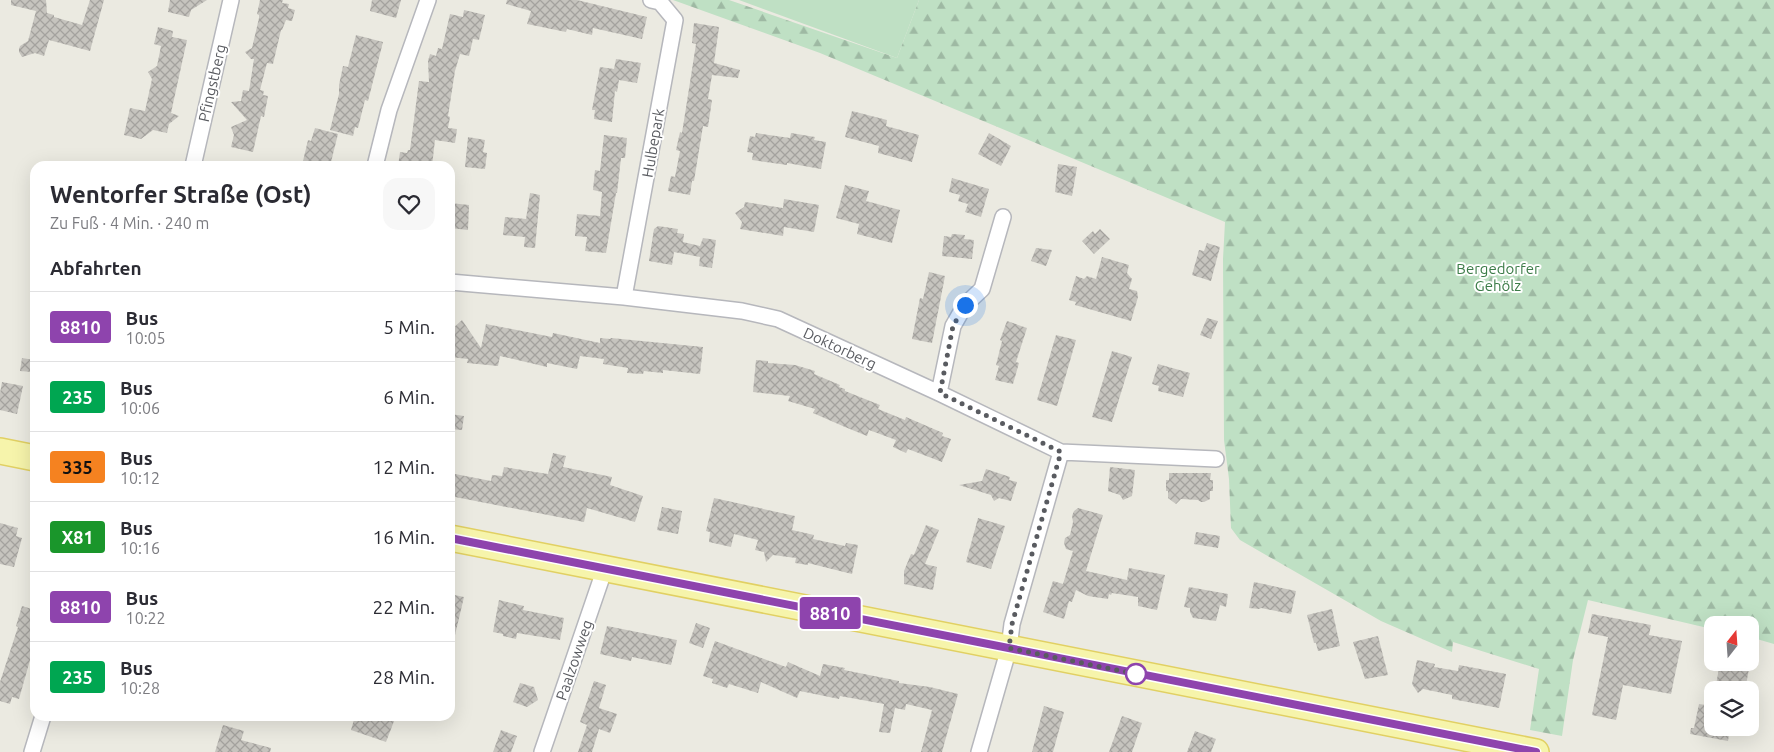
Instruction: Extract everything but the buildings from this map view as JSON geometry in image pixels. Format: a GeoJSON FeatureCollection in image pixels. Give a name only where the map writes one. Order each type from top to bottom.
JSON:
{"type":"FeatureCollection","features":[{"type":"Feature","properties":{"kind":"main road"},"geometry":{"type":"LineString","coordinates":[[0,451],[30,457]]}},
{"type":"Feature","properties":{"kind":"main road"},"geometry":{"type":"LineString","coordinates":[[455,539],[1532,751]]}},
{"type":"Feature","properties":{"kind":"street","name":"Pfingstberg"},"geometry":{"type":"LineString","coordinates":[[194,161],[231,0]]}},
{"type":"Feature","properties":{"kind":"street"},"geometry":{"type":"LineString","coordinates":[[376,161],[389,110],[428,0]]}},
{"type":"Feature","properties":{"kind":"street","name":"Hulbepark"},"geometry":{"type":"LineString","coordinates":[[624,297],[675,20],[660,2],[651,0]]}},
{"type":"Feature","properties":{"kind":"street"},"geometry":{"type":"LineString","coordinates":[[940,393],[953,326],[965,305],[982,289],[1003,217]]}},
{"type":"Feature","properties":{"kind":"street","name":"Doktorberg"},"geometry":{"type":"LineString","coordinates":[[455,282],[624,297],[742,311],[778,319],[940,393],[1061,452],[1216,459]]}},
{"type":"Feature","properties":{"kind":"street"},"geometry":{"type":"LineString","coordinates":[[979,752],[1009,648],[1012,624],[1061,452]]}},
{"type":"Feature","properties":{"kind":"street","name":"Paalzowweg"},"geometry":{"type":"LineString","coordinates":[[542,752],[605,568]]}},
{"type":"Feature","properties":{"kind":"street"},"geometry":{"type":"LineString","coordinates":[[32,752],[41,721]]}},
{"type":"Feature","properties":{"kind":"green space","name":"Bergedorfer Gehölz"},"geometry":{"type":"Polygon","coordinates":[[[673,0],[729,0],[897,58],[919,0],[1774,0],[1774,644],[1759,640],[1759,616],[1704,616],[1704,627],[1588,600],[1573,660],[1562,736],[1530,730],[1539,669],[1453,642],[1452,652],[1381,621],[1240,540],[1231,528],[1229,479],[1224,440],[1223,259],[1225,222],[820,53],[673,0]]]}},
{"type":"Feature","properties":{"kind":"green space"},"geometry":{"type":"Polygon","coordinates":[[[739,0],[919,0],[897,58],[739,0]]]}},
{"type":"Feature","properties":{"kind":"bus line","name":"8810"},"geometry":{"type":"LineString","coordinates":[[455,539],[1536,752]]}},
{"type":"Feature","properties":{"kind":"route"},"geometry":{"type":"LineString","coordinates":[[965,305],[953,326],[940,393],[1061,452],[1012,624],[1009,648],[1136,674]]}}]}
